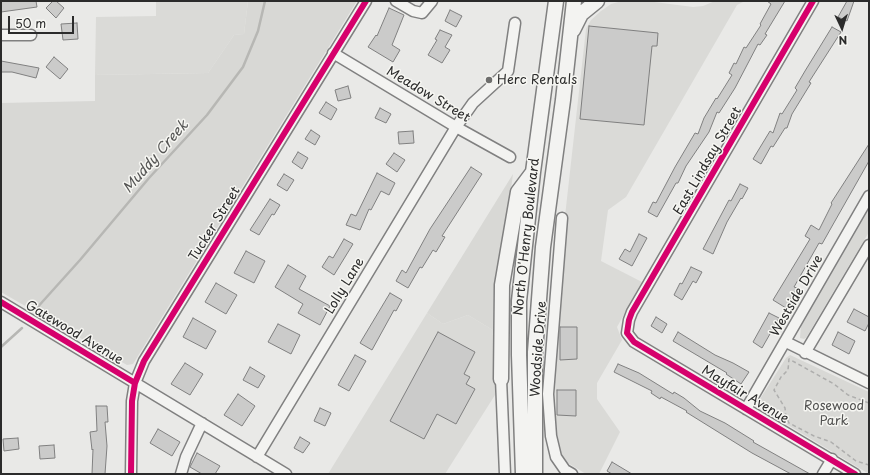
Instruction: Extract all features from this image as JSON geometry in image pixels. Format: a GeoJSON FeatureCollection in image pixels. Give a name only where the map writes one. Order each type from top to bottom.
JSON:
{"type":"FeatureCollection","features":[{"type":"Feature","properties":{"kind":"highway"},"geometry":{"type":"LineString","coordinates":[[548,1],[552,29]]}},
{"type":"Feature","properties":{"kind":"highway","name":"North O'Henry Boulevard"},"geometry":{"type":"LineString","coordinates":[[523,474],[518,355],[519,301],[533,172],[556,1]]}},
{"type":"Feature","properties":{"kind":"highway","name":"North O'Henry Boulevard"},"geometry":{"type":"LineString","coordinates":[[535,474],[535,352],[542,247],[563,100],[574,1]]}},
{"type":"Feature","properties":{"kind":"highway"},"geometry":{"type":"LineString","coordinates":[[570,35],[581,14],[597,1]]}},
{"type":"Feature","properties":{"kind":"highway"},"geometry":{"type":"LineString","coordinates":[[501,378],[502,286],[518,192],[533,172]]}},
{"type":"Feature","properties":{"kind":"street","name":"Tucker Street"},"geometry":{"type":"LineString","coordinates":[[131,474],[132,400],[135,383],[144,361],[366,1]]}},
{"type":"Feature","properties":{"kind":"street"},"geometry":{"type":"LineString","coordinates":[[396,1],[413,11],[422,13],[432,1]]}},
{"type":"Feature","properties":{"kind":"street","name":"East Lindsay Street"},"geometry":{"type":"LineString","coordinates":[[627,333],[632,312],[813,1]]}},
{"type":"Feature","properties":{"kind":"street","name":"Lolly Lane"},"geometry":{"type":"LineString","coordinates":[[257,457],[456,127],[473,103],[508,71],[515,23]]}},
{"type":"Feature","properties":{"kind":"street"},"geometry":{"type":"LineString","coordinates":[[1,35],[31,35]]}},
{"type":"Feature","properties":{"kind":"street","name":"Meadow Street"},"geometry":{"type":"LineString","coordinates":[[333,54],[456,127],[510,157]]}},
{"type":"Feature","properties":{"kind":"street","name":"Westside Drive"},"geometry":{"type":"LineString","coordinates":[[746,409],[869,196]]}},
{"type":"Feature","properties":{"kind":"street","name":"Woodside Drive"},"geometry":{"type":"LineString","coordinates":[[562,218],[548,394],[551,436],[556,457],[565,470],[571,474]]}},
{"type":"Feature","properties":{"kind":"street"},"geometry":{"type":"LineString","coordinates":[[805,353],[869,245]]}},
{"type":"Feature","properties":{"kind":"street","name":"Gatewood Avenue"},"geometry":{"type":"LineString","coordinates":[[1,302],[286,474]]}},
{"type":"Feature","properties":{"kind":"street","name":"Mayfair Avenue"},"geometry":{"type":"LineString","coordinates":[[627,333],[634,342],[855,474]]}},
{"type":"Feature","properties":{"kind":"street"},"geometry":{"type":"LineString","coordinates":[[786,342],[805,353],[869,383]]}},
{"type":"Feature","properties":{"kind":"street"},"geometry":{"type":"LineString","coordinates":[[501,378],[505,474]]}},
{"type":"Feature","properties":{"kind":"street"},"geometry":{"type":"LineString","coordinates":[[181,474],[186,457],[202,423]]}},
{"type":"Feature","properties":{"kind":"street"},"geometry":{"type":"LineString","coordinates":[[823,474],[832,460]]}},
{"type":"Feature","properties":{"kind":"path"},"geometry":{"type":"LineString","coordinates":[[869,403],[848,396],[834,384],[789,359],[788,370],[780,377],[774,390],[785,408],[786,417],[789,422],[814,436],[831,442],[856,461],[869,465]]}},
{"type":"Feature","properties":{"kind":"shaded area"},"geometry":{"type":"Polygon","coordinates":[[[156,1],[248,1],[244,34],[234,35],[208,73],[95,75],[96,17],[156,16],[156,1]]]}},
{"type":"Feature","properties":{"kind":"shaded area"},"geometry":{"type":"Polygon","coordinates":[[[622,1],[647,1],[693,7],[703,6],[715,1],[745,1],[737,5],[626,197],[608,210],[601,261],[642,282],[617,327],[622,340],[597,383],[597,399],[620,432],[599,474],[586,474],[563,460],[556,434],[555,373],[563,234],[586,29],[591,20],[601,11],[611,4],[622,1]]]}},
{"type":"Feature","properties":{"kind":"shaded area"},"geometry":{"type":"Polygon","coordinates":[[[427,313],[443,324],[468,315],[496,332],[495,395],[445,474],[328,474],[427,313]]]}},
{"type":"Feature","properties":{"kind":"green space"},"geometry":{"type":"Polygon","coordinates":[[[248,1],[357,1],[133,364],[127,365],[1,292],[1,103],[95,101],[95,75],[208,73],[234,35],[244,34],[248,1]]]}},
{"type":"Feature","properties":{"kind":"green space"},"geometry":{"type":"Polygon","coordinates":[[[513,174],[501,264],[496,332],[468,315],[443,324],[427,313],[513,174]]]}},
{"type":"Feature","properties":{"kind":"green space"},"geometry":{"type":"Polygon","coordinates":[[[869,208],[869,232],[806,338],[800,338],[801,325],[869,208]]]}},
{"type":"Feature","properties":{"kind":"green space","name":"Rosewood Park"},"geometry":{"type":"Polygon","coordinates":[[[790,355],[869,392],[869,474],[763,410],[760,399],[786,358],[790,355]]]}},
{"type":"Feature","properties":{"kind":"building"},"geometry":{"type":"Polygon","coordinates":[[[1,1],[36,1],[37,7],[1,12],[1,1]]]}},
{"type":"Feature","properties":{"kind":"building"},"geometry":{"type":"Polygon","coordinates":[[[53,1],[56,1],[64,8],[56,18],[46,8],[53,1]]]}},
{"type":"Feature","properties":{"kind":"building"},"geometry":{"type":"Polygon","coordinates":[[[767,1],[785,1],[765,34],[767,35],[760,45],[758,44],[735,88],[719,113],[717,112],[709,132],[686,166],[678,183],[676,183],[657,217],[648,212],[653,202],[656,203],[695,133],[698,134],[704,118],[732,75],[729,73],[734,63],[736,64],[744,47],[746,48],[761,25],[760,24],[771,4],[767,1]]]}},
{"type":"Feature","properties":{"kind":"building"},"geometry":{"type":"Polygon","coordinates":[[[847,1],[854,1],[847,21],[838,17],[847,1]]]}},
{"type":"Feature","properties":{"kind":"building"},"geometry":{"type":"Polygon","coordinates":[[[389,8],[404,15],[392,45],[400,50],[393,62],[368,47],[376,35],[377,36],[389,8]]]}},
{"type":"Feature","properties":{"kind":"building"},"geometry":{"type":"Polygon","coordinates":[[[450,10],[462,16],[456,27],[445,21],[450,10]]]}},
{"type":"Feature","properties":{"kind":"building"},"geometry":{"type":"Polygon","coordinates":[[[77,23],[78,39],[63,40],[61,24],[77,23]]]}},
{"type":"Feature","properties":{"kind":"building"},"geometry":{"type":"Polygon","coordinates":[[[589,26],[658,33],[657,46],[652,46],[644,125],[580,119],[589,26]]]}},
{"type":"Feature","properties":{"kind":"building"},"geometry":{"type":"Polygon","coordinates":[[[832,27],[841,32],[809,82],[811,83],[792,114],[787,128],[785,128],[773,147],[771,146],[761,164],[753,159],[770,131],[773,133],[780,113],[782,114],[797,90],[795,88],[832,27]]]}},
{"type":"Feature","properties":{"kind":"building"},"geometry":{"type":"Polygon","coordinates":[[[440,30],[452,35],[445,47],[450,50],[442,63],[428,55],[437,40],[435,39],[440,30]]]}},
{"type":"Feature","properties":{"kind":"building"},"geometry":{"type":"Polygon","coordinates":[[[54,57],[68,69],[60,79],[46,67],[54,57]]]}},
{"type":"Feature","properties":{"kind":"building"},"geometry":{"type":"Polygon","coordinates":[[[1,61],[39,68],[36,78],[12,72],[1,72],[1,61]]]}},
{"type":"Feature","properties":{"kind":"building"},"geometry":{"type":"Polygon","coordinates":[[[348,86],[351,98],[338,101],[335,90],[348,86]]]}},
{"type":"Feature","properties":{"kind":"building"},"geometry":{"type":"Polygon","coordinates":[[[326,102],[337,109],[331,120],[319,113],[326,102]]]}},
{"type":"Feature","properties":{"kind":"building"},"geometry":{"type":"Polygon","coordinates":[[[380,108],[391,114],[386,123],[375,118],[380,108]]]}},
{"type":"Feature","properties":{"kind":"building"},"geometry":{"type":"Polygon","coordinates":[[[311,130],[320,136],[315,145],[305,139],[311,130]]]}},
{"type":"Feature","properties":{"kind":"building"},"geometry":{"type":"Polygon","coordinates":[[[413,131],[414,143],[399,144],[398,132],[413,131]]]}},
{"type":"Feature","properties":{"kind":"building"},"geometry":{"type":"Polygon","coordinates":[[[869,144],[869,161],[822,244],[819,243],[794,287],[797,288],[786,308],[773,300],[810,239],[805,236],[811,225],[819,230],[832,204],[831,203],[869,144]]]}},
{"type":"Feature","properties":{"kind":"building"},"geometry":{"type":"Polygon","coordinates":[[[298,152],[308,158],[302,169],[292,162],[298,152]]]}},
{"type":"Feature","properties":{"kind":"building"},"geometry":{"type":"Polygon","coordinates":[[[394,153],[405,160],[397,172],[386,164],[394,153]]]}},
{"type":"Feature","properties":{"kind":"building"},"geometry":{"type":"Polygon","coordinates":[[[471,167],[482,174],[442,236],[445,237],[436,252],[433,250],[422,268],[420,267],[408,288],[396,281],[402,270],[406,273],[430,229],[471,167]]]}},
{"type":"Feature","properties":{"kind":"building"},"geometry":{"type":"Polygon","coordinates":[[[377,173],[395,183],[389,195],[381,191],[371,210],[369,209],[360,230],[346,225],[351,214],[356,216],[377,173]]]}},
{"type":"Feature","properties":{"kind":"building"},"geometry":{"type":"Polygon","coordinates":[[[284,174],[294,180],[287,191],[277,185],[284,174]]]}},
{"type":"Feature","properties":{"kind":"building"},"geometry":{"type":"Polygon","coordinates":[[[740,184],[748,188],[727,222],[713,254],[703,249],[729,200],[731,201],[740,184]]]}},
{"type":"Feature","properties":{"kind":"building"},"geometry":{"type":"Polygon","coordinates":[[[270,199],[280,205],[274,215],[272,214],[259,235],[250,230],[270,199]]]}},
{"type":"Feature","properties":{"kind":"building"},"geometry":{"type":"Polygon","coordinates":[[[639,234],[647,238],[632,266],[619,259],[625,249],[630,252],[639,234]]]}},
{"type":"Feature","properties":{"kind":"building"},"geometry":{"type":"Polygon","coordinates":[[[344,239],[353,244],[334,275],[322,267],[329,256],[333,258],[344,239]]]}},
{"type":"Feature","properties":{"kind":"building"},"geometry":{"type":"Polygon","coordinates":[[[246,251],[265,261],[254,283],[234,273],[246,251]]]}},
{"type":"Feature","properties":{"kind":"building"},"geometry":{"type":"Polygon","coordinates":[[[288,265],[306,276],[299,289],[330,306],[320,325],[298,313],[303,304],[275,287],[288,265]]]}},
{"type":"Feature","properties":{"kind":"building"},"geometry":{"type":"Polygon","coordinates":[[[691,267],[702,272],[696,283],[693,281],[682,300],[674,295],[691,267]]]}},
{"type":"Feature","properties":{"kind":"building"},"geometry":{"type":"Polygon","coordinates":[[[216,283],[237,295],[226,314],[205,302],[216,283]]]}},
{"type":"Feature","properties":{"kind":"building"},"geometry":{"type":"Polygon","coordinates":[[[390,293],[402,300],[396,311],[394,310],[372,350],[360,343],[390,293]]]}},
{"type":"Feature","properties":{"kind":"building"},"geometry":{"type":"Polygon","coordinates":[[[854,309],[869,317],[869,323],[865,331],[847,322],[854,309]]]}},
{"type":"Feature","properties":{"kind":"building"},"geometry":{"type":"Polygon","coordinates":[[[769,313],[779,318],[762,348],[753,342],[769,313]]]}},
{"type":"Feature","properties":{"kind":"building"},"geometry":{"type":"Polygon","coordinates":[[[656,317],[667,324],[662,333],[651,326],[656,317]]]}},
{"type":"Feature","properties":{"kind":"building"},"geometry":{"type":"Polygon","coordinates":[[[193,318],[216,331],[206,349],[183,337],[193,318]]]}},
{"type":"Feature","properties":{"kind":"building"},"geometry":{"type":"Polygon","coordinates":[[[278,324],[300,335],[291,354],[268,342],[278,324]]]}},
{"type":"Feature","properties":{"kind":"building"},"geometry":{"type":"Polygon","coordinates":[[[560,327],[577,327],[577,359],[560,360],[560,327]]]}},
{"type":"Feature","properties":{"kind":"building"},"geometry":{"type":"Polygon","coordinates":[[[438,332],[475,352],[464,374],[470,377],[466,384],[475,389],[456,424],[437,414],[424,439],[390,421],[438,332]]]}},
{"type":"Feature","properties":{"kind":"building"},"geometry":{"type":"Polygon","coordinates":[[[678,332],[715,355],[749,372],[741,384],[726,374],[727,373],[673,341],[678,332]]]}},
{"type":"Feature","properties":{"kind":"building"},"geometry":{"type":"Polygon","coordinates":[[[838,332],[855,341],[849,354],[832,345],[838,332]]]}},
{"type":"Feature","properties":{"kind":"building"},"geometry":{"type":"Polygon","coordinates":[[[355,355],[366,361],[349,391],[338,385],[355,355]]]}},
{"type":"Feature","properties":{"kind":"building"},"geometry":{"type":"Polygon","coordinates":[[[185,363],[203,374],[190,395],[171,384],[185,363]]]}},
{"type":"Feature","properties":{"kind":"building"},"geometry":{"type":"Polygon","coordinates":[[[618,364],[639,373],[673,394],[674,392],[700,411],[725,423],[754,441],[753,442],[810,474],[791,474],[752,453],[686,412],[687,411],[661,397],[660,399],[651,393],[652,391],[614,372],[618,364]]]}},
{"type":"Feature","properties":{"kind":"building"},"geometry":{"type":"Polygon","coordinates":[[[250,367],[265,376],[258,388],[243,380],[250,367]]]}},
{"type":"Feature","properties":{"kind":"building"},"geometry":{"type":"Polygon","coordinates":[[[557,390],[576,390],[576,416],[557,415],[557,390]]]}},
{"type":"Feature","properties":{"kind":"building"},"geometry":{"type":"Polygon","coordinates":[[[238,394],[255,406],[242,426],[224,415],[238,394]]]}},
{"type":"Feature","properties":{"kind":"building"},"geometry":{"type":"Polygon","coordinates":[[[96,406],[107,406],[108,422],[105,422],[107,446],[105,474],[92,474],[93,449],[92,450],[90,432],[97,431],[96,406]]]}},
{"type":"Feature","properties":{"kind":"building"},"geometry":{"type":"Polygon","coordinates":[[[320,408],[331,413],[325,426],[314,421],[320,408]]]}},
{"type":"Feature","properties":{"kind":"building"},"geometry":{"type":"Polygon","coordinates":[[[158,429],[180,442],[172,456],[150,443],[158,429]]]}},
{"type":"Feature","properties":{"kind":"building"},"geometry":{"type":"Polygon","coordinates":[[[300,437],[310,443],[303,453],[294,448],[300,437]]]}},
{"type":"Feature","properties":{"kind":"building"},"geometry":{"type":"Polygon","coordinates":[[[18,438],[19,449],[4,451],[3,439],[18,438]]]}},
{"type":"Feature","properties":{"kind":"building"},"geometry":{"type":"Polygon","coordinates":[[[54,445],[55,458],[40,459],[39,446],[54,445]]]}},
{"type":"Feature","properties":{"kind":"building"},"geometry":{"type":"Polygon","coordinates":[[[197,453],[220,466],[215,474],[202,474],[190,467],[197,453]]]}},
{"type":"Feature","properties":{"kind":"building"},"geometry":{"type":"Polygon","coordinates":[[[612,462],[632,474],[612,474],[607,471],[612,462]]]}},
{"type":"Feature","properties":{"kind":"waterway","name":"Muddy Creek"},"geometry":{"type":"LineString","coordinates":[[35,310],[80,260],[149,178],[207,115],[243,67],[258,31],[265,1]]}},
{"type":"Feature","properties":{"kind":"waterway","name":"Muddy Creek"},"geometry":{"type":"LineString","coordinates":[[1,347],[22,328]]}},
{"type":"Feature","properties":{"kind":"cycle path"},"geometry":{"type":"LineString","coordinates":[[131,474],[132,401],[135,383],[144,361],[366,1]]}},
{"type":"Feature","properties":{"kind":"cycle path"},"geometry":{"type":"LineString","coordinates":[[813,1],[632,312],[627,333],[634,342],[855,474]]}},
{"type":"Feature","properties":{"kind":"cycle path"},"geometry":{"type":"LineString","coordinates":[[1,302],[135,383]]}},
{"type":"Feature","properties":{"kind":"place","name":"Herc Rentals"},"geometry":{"type":"Point","coordinates":[489,80]}}]}
